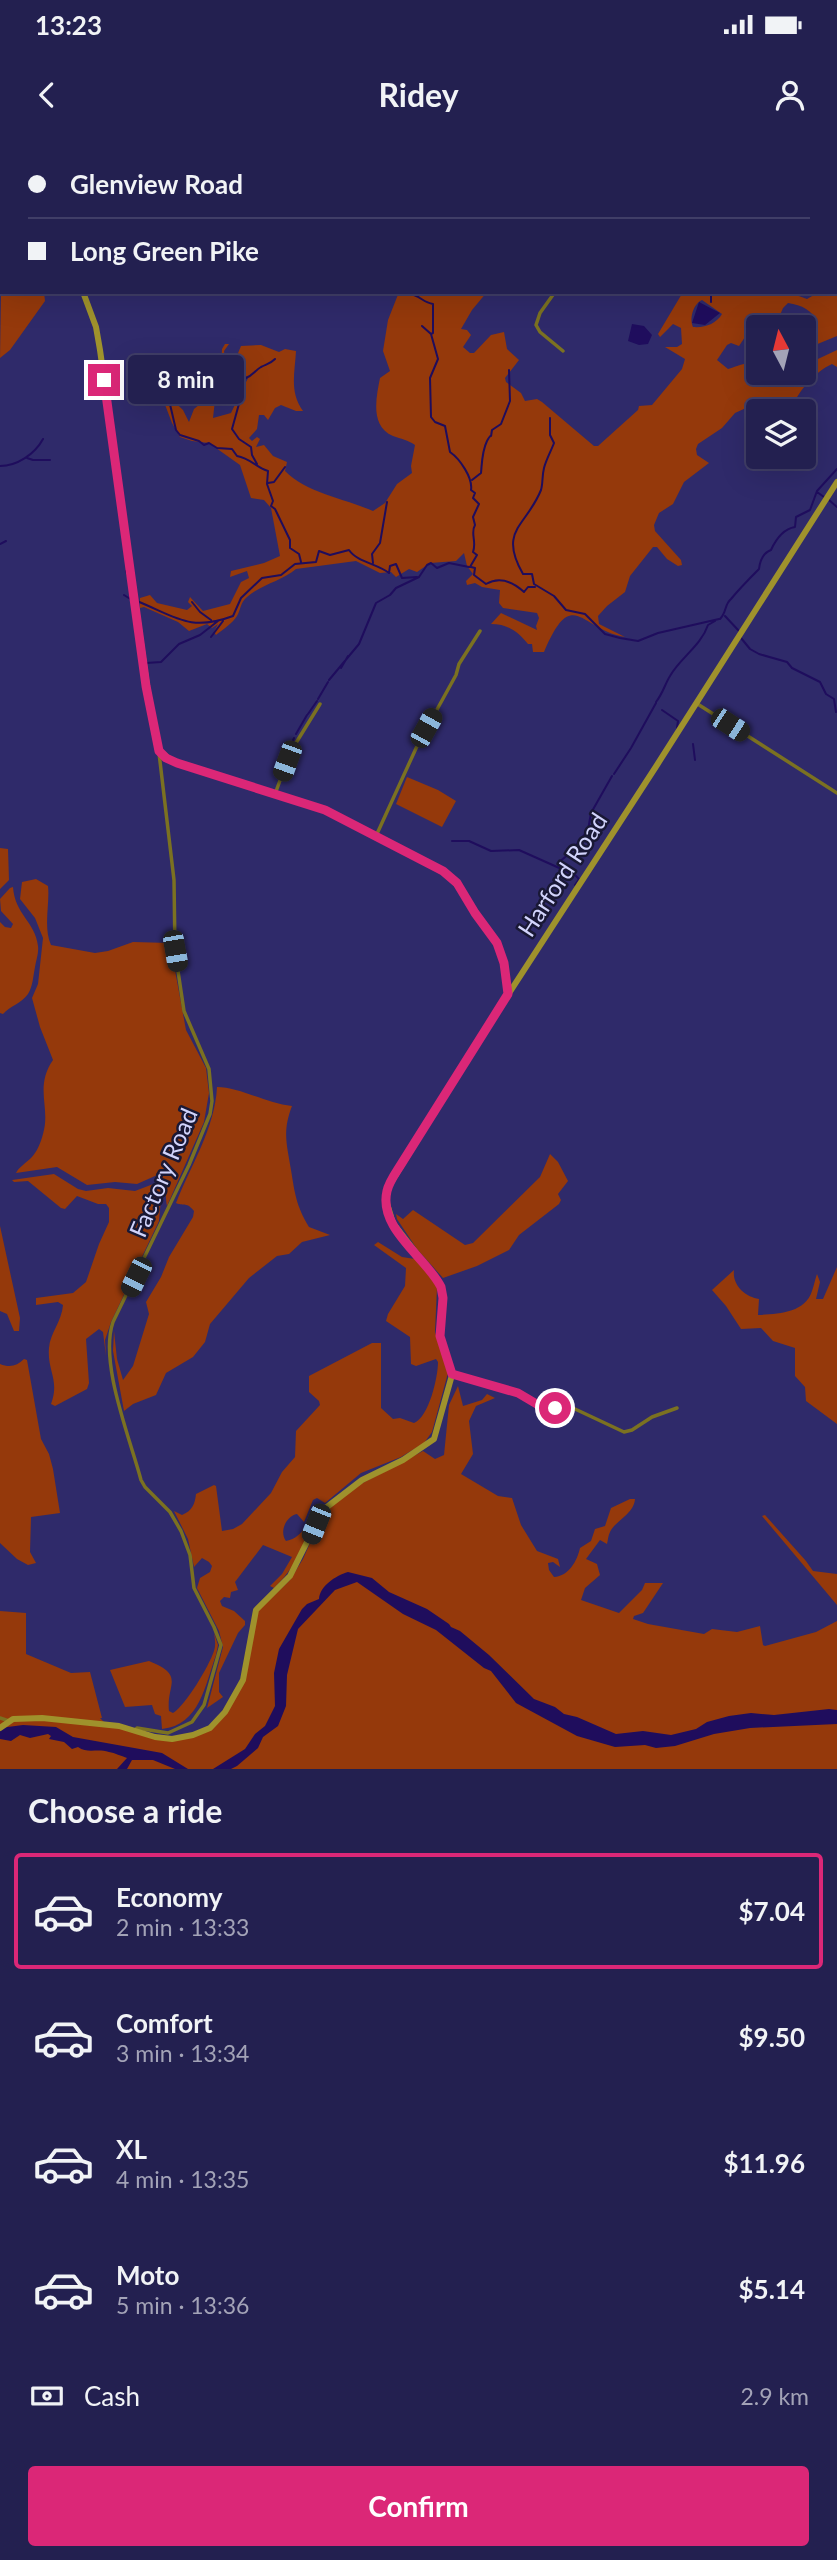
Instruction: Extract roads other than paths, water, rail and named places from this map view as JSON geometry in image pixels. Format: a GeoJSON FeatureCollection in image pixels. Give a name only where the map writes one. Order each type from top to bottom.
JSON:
{"type":"FeatureCollection","features":[{"type":"Feature","properties":{"kind":"main road"},"geometry":{"type":"LineString","coordinates":[[84,294],[96,327],[100,350],[146,686],[159,751],[172,761],[325,810],[443,871],[457,883],[499,948],[505,967],[508,994]]}},
{"type":"Feature","properties":{"kind":"main road","name":"Harford Road"},"geometry":{"type":"LineString","coordinates":[[452,1374],[440,1336],[443,1298],[441,1287],[394,1226],[386,1195],[400,1166],[508,994],[837,482]]}},
{"type":"Feature","properties":{"kind":"main road"},"geometry":{"type":"LineString","coordinates":[[3,1723],[24,1717],[42,1718],[120,1726],[159,1738],[181,1738],[204,1731],[219,1719],[244,1677],[255,1613],[288,1579],[304,1553],[321,1513],[362,1480],[431,1443],[438,1432],[452,1374]]}},
{"type":"Feature","properties":{"kind":"street"},"geometry":{"type":"LineString","coordinates":[[554,294],[540,313],[536,326],[564,351]]}},
{"type":"Feature","properties":{"kind":"street"},"geometry":{"type":"LineString","coordinates":[[376,836],[418,744],[480,631]]}},
{"type":"Feature","properties":{"kind":"street"},"geometry":{"type":"LineString","coordinates":[[696,703],[837,793]]}},
{"type":"Feature","properties":{"kind":"street"},"geometry":{"type":"LineString","coordinates":[[275,794],[291,751],[320,704]]}},
{"type":"Feature","properties":{"kind":"street","name":"Factory Road"},"geometry":{"type":"LineString","coordinates":[[135,1730],[137,1728],[168,1733],[192,1722],[204,1705],[221,1645],[194,1588],[188,1550],[181,1531],[170,1512],[141,1480],[122,1418],[109,1349],[113,1322],[189,1165],[208,1121],[212,1101],[209,1069],[184,1011],[175,951],[174,887],[159,751]]}},
{"type":"Feature","properties":{"kind":"street"},"geometry":{"type":"LineString","coordinates":[[452,1374],[518,1393],[540,1406],[575,1409],[624,1432],[677,1408]]}},
{"type":"Feature","properties":{"kind":"waterway"},"geometry":{"type":"LineString","coordinates":[[411,294],[433,304],[431,334],[438,359],[430,378],[431,417],[445,426],[450,452],[465,469],[471,490],[475,493],[473,498],[479,504],[473,517],[473,552],[477,555],[470,567]]}},
{"type":"Feature","properties":{"kind":"waterway"},"geometry":{"type":"LineString","coordinates":[[711,294],[711,302]]}},
{"type":"Feature","properties":{"kind":"waterway"},"geometry":{"type":"LineString","coordinates":[[422,326],[431,334]]}},
{"type":"Feature","properties":{"kind":"waterway"},"geometry":{"type":"LineString","coordinates":[[257,464],[251,447],[239,439],[232,429],[244,379],[275,359]]}},
{"type":"Feature","properties":{"kind":"waterway"},"geometry":{"type":"LineString","coordinates":[[472,480],[481,473],[485,445],[492,430],[501,424],[510,401],[509,370]]}},
{"type":"Feature","properties":{"kind":"waterway"},"geometry":{"type":"LineString","coordinates":[[145,380],[169,400],[176,430],[180,435],[204,445],[209,443],[217,448],[232,449],[237,456],[268,471],[267,484],[273,501],[271,506],[290,540],[290,548],[299,554],[301,562]]}},
{"type":"Feature","properties":{"kind":"waterway"},"geometry":{"type":"LineString","coordinates":[[550,418],[550,435],[554,443],[544,468],[541,490],[514,538],[513,548],[523,574],[532,574],[534,584],[554,596],[566,610],[585,614],[605,634],[620,638],[638,641],[658,633],[719,619]]}},
{"type":"Feature","properties":{"kind":"waterway"},"geometry":{"type":"LineString","coordinates":[[0,466],[25,458],[43,439]]}},
{"type":"Feature","properties":{"kind":"waterway"},"geometry":{"type":"LineString","coordinates":[[27,458],[50,460]]}},
{"type":"Feature","properties":{"kind":"waterway"},"geometry":{"type":"LineString","coordinates":[[268,483],[274,482],[285,467]]}},
{"type":"Feature","properties":{"kind":"waterway"},"geometry":{"type":"LineString","coordinates":[[720,619],[729,601],[759,569],[764,555],[771,550],[783,532],[795,527],[796,517],[810,510],[817,491],[837,469]]}},
{"type":"Feature","properties":{"kind":"waterway"},"geometry":{"type":"LineString","coordinates":[[817,492],[824,497]]}},
{"type":"Feature","properties":{"kind":"waterway"},"geometry":{"type":"LineString","coordinates":[[829,500],[837,507]]}},
{"type":"Feature","properties":{"kind":"waterway"},"geometry":{"type":"LineString","coordinates":[[373,563],[372,554],[380,543],[387,502]]}},
{"type":"Feature","properties":{"kind":"waterway"},"geometry":{"type":"LineString","coordinates":[[0,544],[6,541]]}},
{"type":"Feature","properties":{"kind":"waterway"},"geometry":{"type":"LineString","coordinates":[[137,601],[194,623],[218,621],[233,616],[241,598],[262,578],[281,575],[295,564],[316,562],[319,551],[330,555],[349,550],[389,573],[390,566],[396,564],[402,578],[417,577]]}},
{"type":"Feature","properties":{"kind":"waterway"},"geometry":{"type":"LineString","coordinates":[[329,680],[359,644],[376,603],[396,588],[419,577],[431,563],[437,568],[449,563],[469,567]]}},
{"type":"Feature","properties":{"kind":"waterway"},"geometry":{"type":"LineString","coordinates":[[471,567],[475,568],[474,575],[486,584],[496,580],[506,581],[524,592],[528,587],[535,587]]}},
{"type":"Feature","properties":{"kind":"waterway"},"geometry":{"type":"LineString","coordinates":[[126,571],[130,582]]}},
{"type":"Feature","properties":{"kind":"waterway"},"geometry":{"type":"LineString","coordinates":[[124,595],[132,600]]}},
{"type":"Feature","properties":{"kind":"waterway"},"geometry":{"type":"LineString","coordinates":[[192,602],[211,620]]}},
{"type":"Feature","properties":{"kind":"waterway"},"geometry":{"type":"LineString","coordinates":[[725,616],[739,631]]}},
{"type":"Feature","properties":{"kind":"waterway"},"geometry":{"type":"LineString","coordinates":[[146,663],[161,662],[179,644],[200,635],[218,621]]}},
{"type":"Feature","properties":{"kind":"waterway"},"geometry":{"type":"LineString","coordinates":[[211,637],[223,621]]}},
{"type":"Feature","properties":{"kind":"waterway"},"geometry":{"type":"LineString","coordinates":[[656,702],[674,670],[701,639],[708,625],[715,621]]}},
{"type":"Feature","properties":{"kind":"waterway"},"geometry":{"type":"LineString","coordinates":[[741,638],[750,649],[787,662],[792,668],[820,682],[826,694],[834,699],[836,712]]}},
{"type":"Feature","properties":{"kind":"waterway"},"geometry":{"type":"LineString","coordinates":[[341,668],[348,656]]}},
{"type":"Feature","properties":{"kind":"waterway"},"geometry":{"type":"LineString","coordinates":[[318,699],[328,682]]}},
{"type":"Feature","properties":{"kind":"waterway"},"geometry":{"type":"LineString","coordinates":[[308,714],[317,701]]}},
{"type":"Feature","properties":{"kind":"waterway"},"geometry":{"type":"LineString","coordinates":[[614,774],[656,703]]}},
{"type":"Feature","properties":{"kind":"waterway"},"geometry":{"type":"LineString","coordinates":[[662,710],[678,721],[677,728]]}},
{"type":"Feature","properties":{"kind":"waterway"},"geometry":{"type":"LineString","coordinates":[[296,734],[307,715]]}},
{"type":"Feature","properties":{"kind":"waterway"},"geometry":{"type":"LineString","coordinates":[[288,752],[294,738]]}},
{"type":"Feature","properties":{"kind":"waterway"},"geometry":{"type":"LineString","coordinates":[[693,744],[695,760]]}},
{"type":"Feature","properties":{"kind":"waterway"},"geometry":{"type":"LineString","coordinates":[[559,862],[588,830],[591,813],[612,776]]}},
{"type":"Feature","properties":{"kind":"waterway"},"geometry":{"type":"LineString","coordinates":[[452,841],[469,841],[491,851],[519,850],[575,875],[579,879],[575,885]]}}]}
